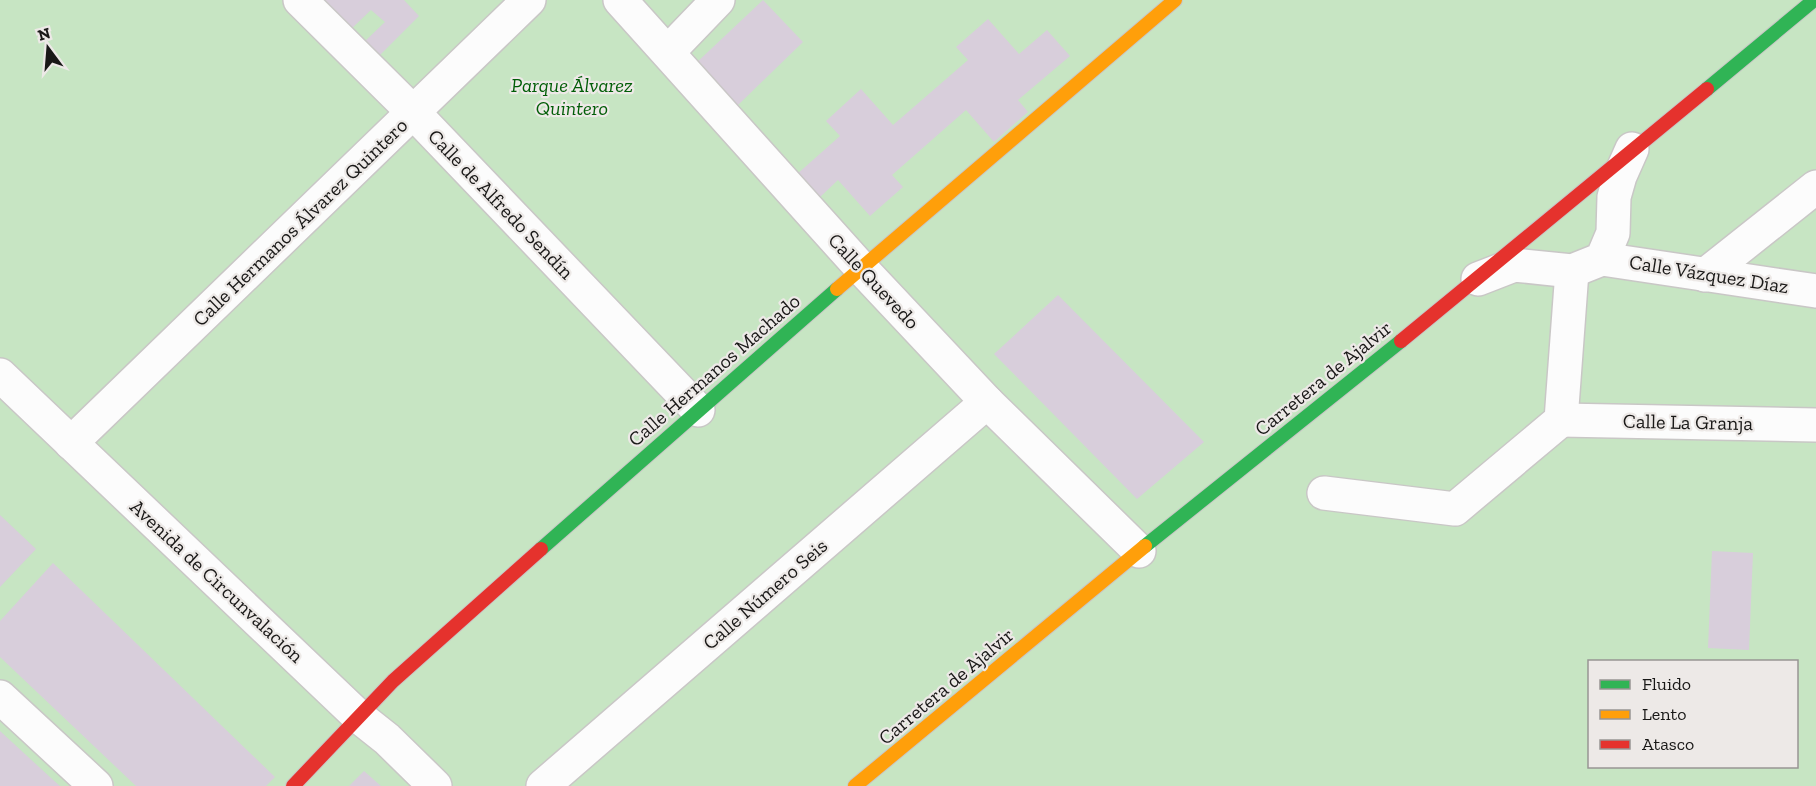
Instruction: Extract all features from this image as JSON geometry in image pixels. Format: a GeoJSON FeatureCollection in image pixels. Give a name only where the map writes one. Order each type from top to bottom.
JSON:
{"type":"FeatureCollection","features":[{"type":"Feature","properties":{"kind":"street","name":"Calle de Alfredo Sendín"},"geometry":{"type":"LineString","coordinates":[[300,0],[414,113],[698,410]]}},
{"type":"Feature","properties":{"kind":"street","name":"Calle Hermanos Álvarez Quintero"},"geometry":{"type":"LineString","coordinates":[[71,443],[529,0]]}},
{"type":"Feature","properties":{"kind":"street","name":"Calle Quevedo"},"geometry":{"type":"LineString","coordinates":[[620,0],[861,268],[987,402],[1139,551]]}},
{"type":"Feature","properties":{"kind":"street"},"geometry":{"type":"LineString","coordinates":[[668,52],[718,0]]}},
{"type":"Feature","properties":{"kind":"street","name":"Calle Hermanos Machado"},"geometry":{"type":"LineString","coordinates":[[293,786],[393,681],[861,268],[1175,0]]}},
{"type":"Feature","properties":{"kind":"street","name":"Carretera de Ajalvir"},"geometry":{"type":"LineString","coordinates":[[855,786],[1139,551],[1478,279],[1814,0]]}},
{"type":"Feature","properties":{"kind":"street"},"geometry":{"type":"LineString","coordinates":[[1478,279],[1514,265],[1572,272],[1602,259],[1612,232],[1614,197],[1632,149]]}},
{"type":"Feature","properties":{"kind":"street"},"geometry":{"type":"LineString","coordinates":[[1705,275],[1816,187]]}},
{"type":"Feature","properties":{"kind":"street","name":"Calle Vázquez Díaz"},"geometry":{"type":"LineString","coordinates":[[1602,259],[1816,291]]}},
{"type":"Feature","properties":{"kind":"street"},"geometry":{"type":"LineString","coordinates":[[1324,493],[1455,509],[1560,420],[1572,272]]}},
{"type":"Feature","properties":{"kind":"street","name":"Avenida de Circunvalación"},"geometry":{"type":"LineString","coordinates":[[0,375],[358,716],[387,739],[435,786]]}},
{"type":"Feature","properties":{"kind":"street","name":"Calle Número Seis"},"geometry":{"type":"LineString","coordinates":[[543,786],[987,402]]}},
{"type":"Feature","properties":{"kind":"street","name":"Calle La Granja"},"geometry":{"type":"LineString","coordinates":[[1560,420],[1816,425]]}},
{"type":"Feature","properties":{"kind":"street"},"geometry":{"type":"LineString","coordinates":[[0,697],[96,786]]}},
{"type":"Feature","properties":{"kind":"green space","name":"Parque Álvarez Quintero"},"geometry":{"type":"Polygon","coordinates":[[[0,0],[1816,0],[1816,786],[0,786],[0,0]]]}},
{"type":"Feature","properties":{"kind":"building"},"geometry":{"type":"Polygon","coordinates":[[[324,0],[404,0],[419,16],[376,59],[362,44],[385,22],[371,10],[349,31],[329,12],[333,9],[324,0]]]}},
{"type":"Feature","properties":{"kind":"building"},"geometry":{"type":"Polygon","coordinates":[[[763,0],[803,42],[735,108],[694,65],[763,0]]]}},
{"type":"Feature","properties":{"kind":"building"},"geometry":{"type":"Polygon","coordinates":[[[988,19],[1019,54],[1047,30],[1070,56],[1018,100],[1028,112],[994,142],[966,110],[892,175],[903,187],[870,216],[838,180],[818,199],[796,175],[840,136],[826,121],[861,89],[893,125],[968,60],[956,47],[988,19]]]}},
{"type":"Feature","properties":{"kind":"building"},"geometry":{"type":"Polygon","coordinates":[[[1058,295],[1204,442],[1137,499],[994,354],[1058,295]]]}},
{"type":"Feature","properties":{"kind":"building"},"geometry":{"type":"Polygon","coordinates":[[[0,515],[36,549],[0,587],[0,515]]]}},
{"type":"Feature","properties":{"kind":"building"},"geometry":{"type":"Polygon","coordinates":[[[1712,551],[1753,553],[1749,650],[1708,648],[1712,551]]]}},
{"type":"Feature","properties":{"kind":"building"},"geometry":{"type":"Polygon","coordinates":[[[53,563],[275,777],[266,786],[136,786],[0,657],[0,621],[53,563]]]}},
{"type":"Feature","properties":{"kind":"building"},"geometry":{"type":"Polygon","coordinates":[[[0,731],[51,778],[60,786],[0,786],[0,731]]]}},
{"type":"Feature","properties":{"kind":"building"},"geometry":{"type":"Polygon","coordinates":[[[364,771],[381,786],[349,786],[364,771]]]}},
{"type":"Feature","properties":{"kind":"traffic: fast"},"geometry":{"type":"LineString","coordinates":[[1707,89],[1814,0]]}},
{"type":"Feature","properties":{"kind":"traffic: fast"},"geometry":{"type":"LineString","coordinates":[[541,549],[837,289]]}},
{"type":"Feature","properties":{"kind":"traffic: fast"},"geometry":{"type":"LineString","coordinates":[[1145,546],[1401,341]]}},
{"type":"Feature","properties":{"kind":"traffic: slow"},"geometry":{"type":"LineString","coordinates":[[837,289],[1175,0]]}},
{"type":"Feature","properties":{"kind":"traffic: slow"},"geometry":{"type":"LineString","coordinates":[[855,786],[1145,546]]}},
{"type":"Feature","properties":{"kind":"traffic: jam"},"geometry":{"type":"LineString","coordinates":[[1401,341],[1707,89]]}},
{"type":"Feature","properties":{"kind":"traffic: jam"},"geometry":{"type":"LineString","coordinates":[[293,786],[393,681],[541,549]]}}]}
